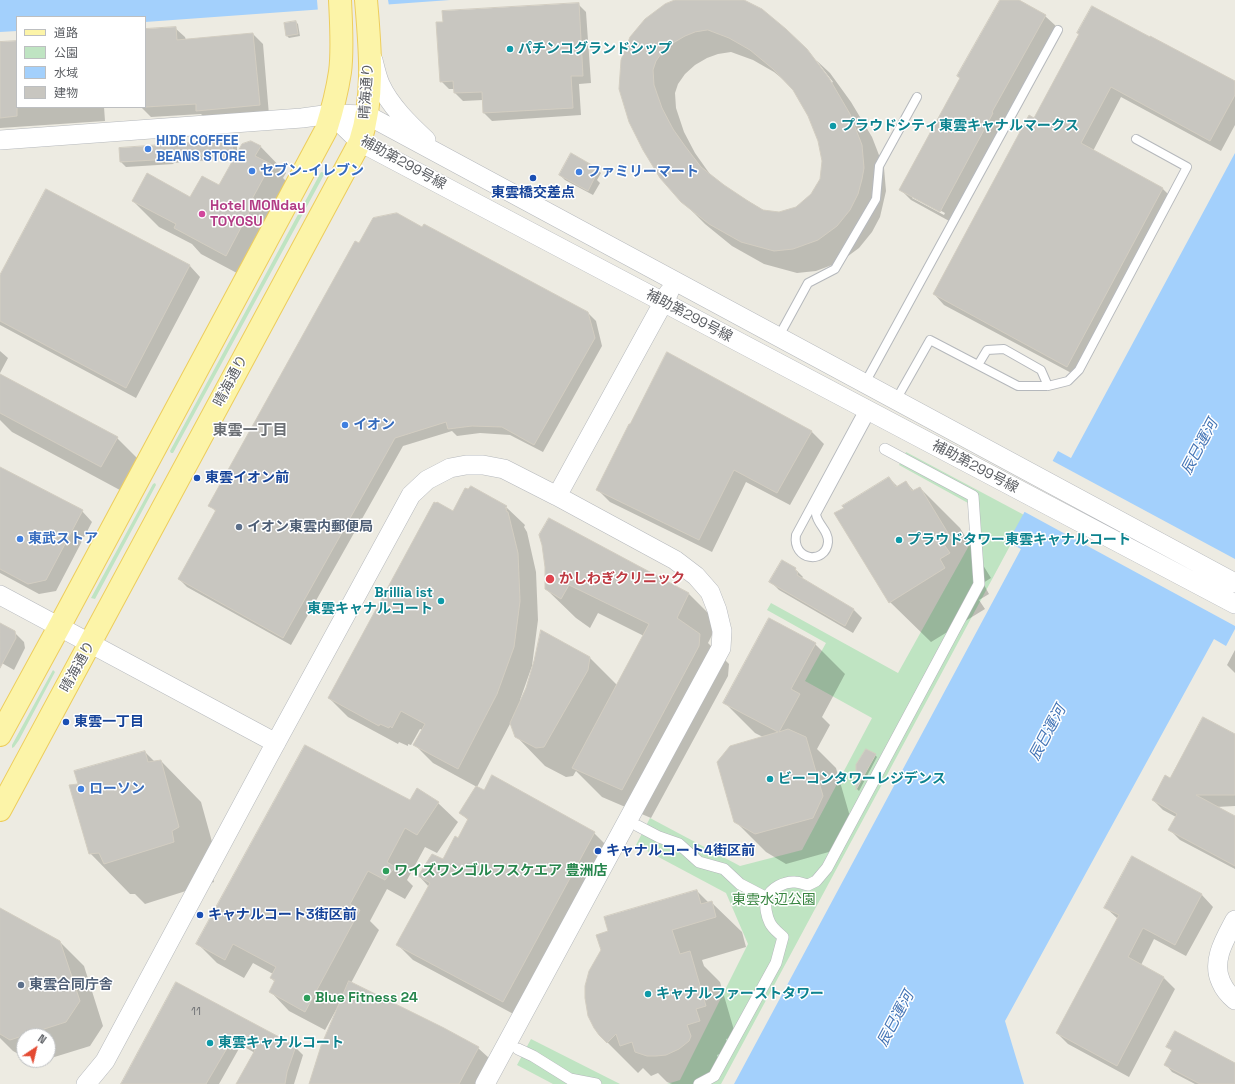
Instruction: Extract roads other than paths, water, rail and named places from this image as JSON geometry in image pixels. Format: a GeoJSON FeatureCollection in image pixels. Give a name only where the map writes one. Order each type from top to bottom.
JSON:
{"type":"FeatureCollection","features":[{"type":"Feature","properties":{"kind":"main road","name":"晴海通り"},"geometry":{"type":"LineString","coordinates":[[0,810],[91,644],[360,142],[367,115],[370,51],[367,5]]}},
{"type":"Feature","properties":{"kind":"main road","name":"晴海通り"},"geometry":{"type":"LineString","coordinates":[[0,735],[326,130],[340,71],[340,6]]}},
{"type":"Feature","properties":{"kind":"street"},"geometry":{"type":"LineString","coordinates":[[370,51],[380,84],[396,109],[411,126],[454,162]]}},
{"type":"Feature","properties":{"kind":"street"},"geometry":{"type":"LineString","coordinates":[[0,140],[302,118],[331,114]]}},
{"type":"Feature","properties":{"kind":"street","name":"補助第299号線"},"geometry":{"type":"LineString","coordinates":[[331,114],[367,115],[1235,583]]}},
{"type":"Feature","properties":{"kind":"street","name":"補助第299号線"},"geometry":{"type":"LineString","coordinates":[[331,114],[360,142],[1235,604]]}},
{"type":"Feature","properties":{"kind":"street"},"geometry":{"type":"LineString","coordinates":[[557,496],[675,280]]}},
{"type":"Feature","properties":{"kind":"street"},"geometry":{"type":"LineString","coordinates":[[699,1084],[714,1076],[776,963],[783,937],[771,924],[767,916],[767,898],[773,889],[784,883],[794,882],[808,885],[816,881],[828,868],[979,584],[973,496],[885,449]]}},
{"type":"Feature","properties":{"kind":"street"},"geometry":{"type":"LineString","coordinates":[[86,1084],[105,1061],[411,495],[427,480],[450,468],[466,465],[483,465],[504,469],[675,560],[696,576],[710,592],[718,610],[722,631],[721,648],[485,1084]]}},
{"type":"Feature","properties":{"kind":"street"},"geometry":{"type":"LineString","coordinates":[[0,595],[276,743]]}},
{"type":"Feature","properties":{"kind":"street"},"geometry":{"type":"LineString","coordinates":[[638,826],[659,837],[679,844],[699,862],[724,869],[740,884],[767,898]]}},
{"type":"Feature","properties":{"kind":"street"},"geometry":{"type":"LineString","coordinates":[[1235,920],[1220,949],[1217,969],[1224,989],[1235,1000]]}},
{"type":"Feature","properties":{"kind":"street"},"geometry":{"type":"LineString","coordinates":[[518,1049],[533,1056],[570,1079],[596,1084]]}},
{"type":"Feature","properties":{"kind":"lane"},"geometry":{"type":"LineString","coordinates":[[865,383],[1058,30]]}},
{"type":"Feature","properties":{"kind":"lane"},"geometry":{"type":"LineString","coordinates":[[779,336],[808,282],[835,269],[839,263],[876,198],[879,166],[916,97]]}},
{"type":"Feature","properties":{"kind":"lane"},"geometry":{"type":"LineString","coordinates":[[896,400],[930,340],[1018,386],[1048,386],[1068,381],[1079,370],[1187,167],[1136,139]]}},
{"type":"Feature","properties":{"kind":"lane"},"geometry":{"type":"LineString","coordinates":[[978,365],[987,350],[1004,349],[1041,370],[1048,386]]}},
{"type":"Feature","properties":{"kind":"lane"},"geometry":{"type":"LineString","coordinates":[[868,410],[816,514],[817,520],[826,533],[828,539],[826,550],[817,556],[807,556],[802,554],[796,546],[796,535],[868,410]]}},
{"type":"Feature","properties":{"kind":"water"},"geometry":{"type":"Polygon","coordinates":[[[0,0],[450,0],[146,22],[146,16],[16,16],[16,31],[0,32],[0,0]]]}},
{"type":"Feature","properties":{"kind":"water","name":"辰巳運河"},"geometry":{"type":"Polygon","coordinates":[[[1235,153],[1235,629],[1226,646],[1214,639],[1005,1021],[1024,1084],[734,1084],[1021,549],[1008,542],[1058,451],[1071,458],[1235,153]]]}},
{"type":"Feature","properties":{"kind":"place","name":"パチンコグランドシップ"},"geometry":{"type":"Point","coordinates":[510,49]}},
{"type":"Feature","properties":{"kind":"place","name":"プラウドシティ東雲キャナルマークス"},"geometry":{"type":"Point","coordinates":[833,126]}},
{"type":"Feature","properties":{"kind":"place","name":"HIDE COFFEE BEANS STORE"},"geometry":{"type":"Point","coordinates":[148,149]}},
{"type":"Feature","properties":{"kind":"place","name":"セブン-イレブン"},"geometry":{"type":"Point","coordinates":[252,171]}},
{"type":"Feature","properties":{"kind":"place","name":"ファミリーマート"},"geometry":{"type":"Point","coordinates":[579,172]}},
{"type":"Feature","properties":{"kind":"place","name":"東雲橋交差点"},"geometry":{"type":"Point","coordinates":[533,178]}},
{"type":"Feature","properties":{"kind":"place","name":"Hotel MONday TOYOSU"},"geometry":{"type":"Point","coordinates":[202,214]}},
{"type":"Feature","properties":{"kind":"place","name":"イオン"},"geometry":{"type":"Point","coordinates":[345,425]}},
{"type":"Feature","properties":{"kind":"place","name":"東雲イオン前"},"geometry":{"type":"Point","coordinates":[197,478]}},
{"type":"Feature","properties":{"kind":"place","name":"イオン東雲内郵便局"},"geometry":{"type":"Point","coordinates":[239,527]}},
{"type":"Feature","properties":{"kind":"place","name":"東武ストア"},"geometry":{"type":"Point","coordinates":[20,539]}},
{"type":"Feature","properties":{"kind":"place","name":"プラウドタワー東雲キャナルコート"},"geometry":{"type":"Point","coordinates":[899,540]}},
{"type":"Feature","properties":{"kind":"place","name":"かしわぎクリニック"},"geometry":{"type":"Point","coordinates":[550,579]}},
{"type":"Feature","properties":{"kind":"place","name":"Brillia ist 東雲キャナルコート"},"geometry":{"type":"Point","coordinates":[441,601]}},
{"type":"Feature","properties":{"kind":"place","name":"東雲一丁目"},"geometry":{"type":"Point","coordinates":[66,722]}},
{"type":"Feature","properties":{"kind":"place","name":"ビーコンタワーレジデンス"},"geometry":{"type":"Point","coordinates":[770,779]}},
{"type":"Feature","properties":{"kind":"place","name":"ローソン"},"geometry":{"type":"Point","coordinates":[81,789]}},
{"type":"Feature","properties":{"kind":"place","name":"キャナルコート4街区前"},"geometry":{"type":"Point","coordinates":[598,851]}},
{"type":"Feature","properties":{"kind":"place","name":"ワイズワンゴルフスケエア 豊洲店"},"geometry":{"type":"Point","coordinates":[386,871]}},
{"type":"Feature","properties":{"kind":"place","name":"キャナルコート3街区前"},"geometry":{"type":"Point","coordinates":[200,915]}},
{"type":"Feature","properties":{"kind":"place","name":"東雲合同庁舎"},"geometry":{"type":"Point","coordinates":[21,985]}},
{"type":"Feature","properties":{"kind":"place","name":"キャナルファーストタワー"},"geometry":{"type":"Point","coordinates":[648,994]}},
{"type":"Feature","properties":{"kind":"place","name":"Blue Fitness 24"},"geometry":{"type":"Point","coordinates":[307,998]}},
{"type":"Feature","properties":{"kind":"place","name":"東雲キャナルコート"},"geometry":{"type":"Point","coordinates":[210,1043]}},
{"type":"Feature","properties":{"kind":"district","name":"東雲一丁目"},"geometry":{"type":"Point","coordinates":[250,431]}},
{"type":"Feature","properties":{"kind":"park label","name":"東雲水辺公園"},"geometry":{"type":"Point","coordinates":[774,900]}}]}
